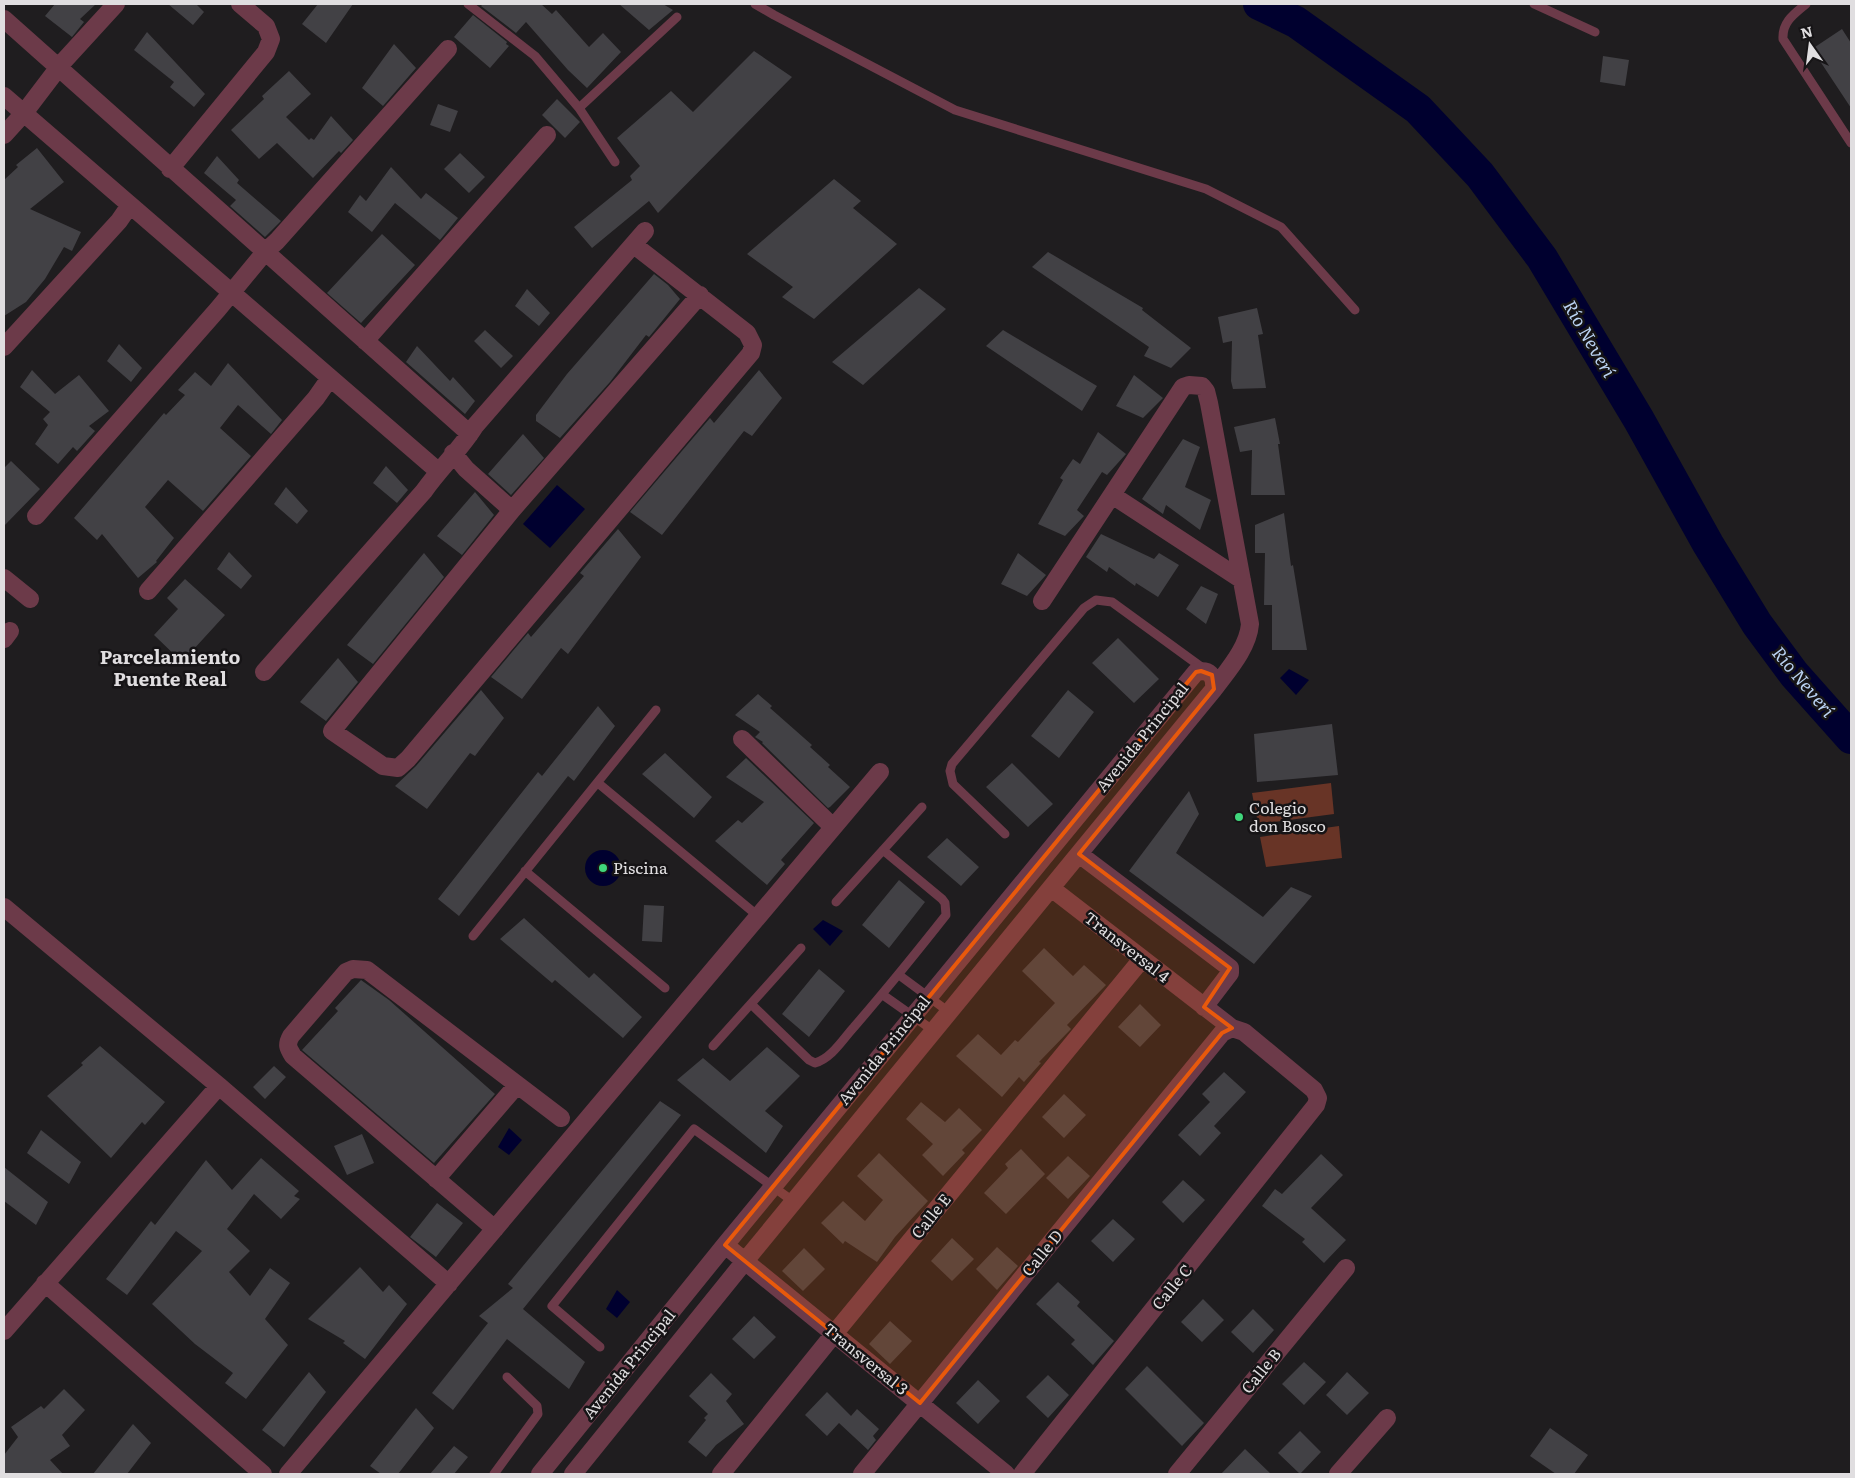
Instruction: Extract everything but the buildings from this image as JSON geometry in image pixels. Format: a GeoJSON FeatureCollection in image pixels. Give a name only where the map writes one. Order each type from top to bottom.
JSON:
{"type":"FeatureCollection","features":[{"type":"Feature","properties":{"kind":"street"},"geometry":{"type":"LineString","coordinates":[[4,135],[59,68],[116,4]]}},
{"type":"Feature","properties":{"kind":"street"},"geometry":{"type":"LineString","coordinates":[[170,168],[266,52],[271,40],[266,26],[240,4]]}},
{"type":"Feature","properties":{"kind":"street"},"geometry":{"type":"LineString","coordinates":[[4,19],[470,434]]}},
{"type":"Feature","properties":{"kind":"street"},"geometry":{"type":"LineString","coordinates":[[36,516],[218,310],[265,252],[448,48]]}},
{"type":"Feature","properties":{"kind":"street"},"geometry":{"type":"LineString","coordinates":[[4,96],[438,471]]}},
{"type":"Feature","properties":{"kind":"street"},"geometry":{"type":"LineString","coordinates":[[365,341],[547,135]]}},
{"type":"Feature","properties":{"kind":"street"},"geometry":{"type":"LineString","coordinates":[[4,347],[118,221],[130,205]]}},
{"type":"Feature","properties":{"kind":"street"},"geometry":{"type":"LineString","coordinates":[[264,672],[424,491],[438,471],[470,434],[474,426],[640,238],[700,295],[747,333],[753,345],[751,353],[408,759],[398,768],[383,766],[332,731],[512,510],[700,295]]}},
{"type":"Feature","properties":{"kind":"street"},"geometry":{"type":"LineString","coordinates":[[148,591],[316,398],[330,378]]}},
{"type":"Feature","properties":{"kind":"street"},"geometry":{"type":"LineString","coordinates":[[1042,601],[1182,387],[1189,384],[1202,386],[1210,403],[1250,624],[1249,635],[1236,659],[1214,689]]}},
{"type":"Feature","properties":{"kind":"street"},"geometry":{"type":"LineString","coordinates":[[453,453],[466,470],[512,510]]}},
{"type":"Feature","properties":{"kind":"street"},"geometry":{"type":"LineString","coordinates":[[1112,495],[1242,580]]}},
{"type":"Feature","properties":{"kind":"street"},"geometry":{"type":"LineString","coordinates":[[4,578],[30,599]]}},
{"type":"Feature","properties":{"kind":"street","name":"Avenida Principal"},"geometry":{"type":"LineString","coordinates":[[540,1474],[772,1187],[1196,672],[1207,671],[1215,681],[1214,689],[573,1474]]}},
{"type":"Feature","properties":{"kind":"street"},"geometry":{"type":"LineString","coordinates":[[742,739],[833,827]]}},
{"type":"Feature","properties":{"kind":"street"},"geometry":{"type":"LineString","coordinates":[[288,1474],[880,772]]}},
{"type":"Feature","properties":{"kind":"street"},"geometry":{"type":"LineString","coordinates":[[1079,854],[1230,968],[1230,973],[1204,1007]]}},
{"type":"Feature","properties":{"kind":"street","name":"Transversal 4"},"geometry":{"type":"LineString","coordinates":[[1051,888],[1204,1007],[1227,1030],[1244,1032],[1314,1090],[1318,1098]]}},
{"type":"Feature","properties":{"kind":"street"},"geometry":{"type":"LineString","coordinates":[[4,907],[219,1086],[449,1284]]}},
{"type":"Feature","properties":{"kind":"street","name":"Calle E"},"geometry":{"type":"LineString","coordinates":[[721,1474],[1142,959]]}},
{"type":"Feature","properties":{"kind":"street"},"geometry":{"type":"LineString","coordinates":[[494,1229],[293,1056],[288,1048],[291,1036],[346,972],[353,969],[367,970],[561,1118]]}},
{"type":"Feature","properties":{"kind":"street","name":"Calle D"},"geometry":{"type":"LineString","coordinates":[[862,1474],[1227,1030]]}},
{"type":"Feature","properties":{"kind":"street"},"geometry":{"type":"LineString","coordinates":[[436,1179],[517,1084]]}},
{"type":"Feature","properties":{"kind":"street"},"geometry":{"type":"LineString","coordinates":[[4,1331],[219,1086]]}},
{"type":"Feature","properties":{"kind":"street","name":"Calle C"},"geometry":{"type":"LineString","coordinates":[[1022,1474],[1316,1105],[1318,1098]]}},
{"type":"Feature","properties":{"kind":"street","name":"Transversal 3"},"geometry":{"type":"LineString","coordinates":[[725,1245],[1006,1474]]}},
{"type":"Feature","properties":{"kind":"street","name":"Calle B"},"geometry":{"type":"LineString","coordinates":[[1177,1474],[1346,1268]]}},
{"type":"Feature","properties":{"kind":"street"},"geometry":{"type":"LineString","coordinates":[[46,1283],[263,1474]]}},
{"type":"Feature","properties":{"kind":"street"},"geometry":{"type":"LineString","coordinates":[[1338,1474],[1387,1418]]}},
{"type":"Feature","properties":{"kind":"lane"},"geometry":{"type":"LineString","coordinates":[[468,4],[535,56],[579,108],[615,162]]}},
{"type":"Feature","properties":{"kind":"lane"},"geometry":{"type":"LineString","coordinates":[[755,4],[774,16],[955,110],[1206,189],[1281,226],[1355,310]]}},
{"type":"Feature","properties":{"kind":"lane"},"geometry":{"type":"LineString","coordinates":[[1534,4],[1595,32]]}},
{"type":"Feature","properties":{"kind":"lane"},"geometry":{"type":"LineString","coordinates":[[1806,4],[1789,18],[1782,31],[1783,39],[1851,142]]}},
{"type":"Feature","properties":{"kind":"lane"},"geometry":{"type":"LineString","coordinates":[[579,108],[677,17]]}},
{"type":"Feature","properties":{"kind":"lane"},"geometry":{"type":"LineString","coordinates":[[1005,834],[953,784],[950,771],[952,764],[1084,608],[1096,600],[1112,602],[1207,671]]}},
{"type":"Feature","properties":{"kind":"lane"},"geometry":{"type":"LineString","coordinates":[[473,936],[656,710]]}},
{"type":"Feature","properties":{"kind":"lane"},"geometry":{"type":"LineString","coordinates":[[598,783],[758,916]]}},
{"type":"Feature","properties":{"kind":"lane"},"geometry":{"type":"LineString","coordinates":[[836,902],[922,807]]}},
{"type":"Feature","properties":{"kind":"lane"},"geometry":{"type":"LineString","coordinates":[[751,1004],[809,1060],[815,1063],[822,1061],[832,1052],[882,995],[946,915],[942,899],[883,850]]}},
{"type":"Feature","properties":{"kind":"lane"},"geometry":{"type":"LineString","coordinates":[[525,871],[665,988]]}},
{"type":"Feature","properties":{"kind":"lane"},"geometry":{"type":"LineString","coordinates":[[713,1046],[801,948]]}},
{"type":"Feature","properties":{"kind":"lane"},"geometry":{"type":"LineString","coordinates":[[899,975],[949,1012]]}},
{"type":"Feature","properties":{"kind":"lane"},"geometry":{"type":"LineString","coordinates":[[882,995],[934,1031]]}},
{"type":"Feature","properties":{"kind":"lane"},"geometry":{"type":"LineString","coordinates":[[600,1347],[552,1306],[694,1129],[794,1202]]}},
{"type":"Feature","properties":{"kind":"lane"},"geometry":{"type":"LineString","coordinates":[[494,1474],[538,1414],[537,1406],[507,1377]]}},
{"type":"Feature","properties":{"kind":"highlighted area"},"geometry":{"type":"Polygon","coordinates":[[[1201,671],[1212,675],[1214,689],[1079,854],[1230,968],[1204,1007],[1232,1028],[1222,1033],[920,1403],[725,1245],[1196,672],[1201,671]]]}},
{"type":"Feature","properties":{"kind":"shaded area"},"geometry":{"type":"Polygon","coordinates":[[[557,485],[585,509],[550,548],[523,524],[557,485]]]}},
{"type":"Feature","properties":{"kind":"shaded area"},"geometry":{"type":"Polygon","coordinates":[[[1289,669],[1309,680],[1296,695],[1280,678],[1289,669]]]}},
{"type":"Feature","properties":{"kind":"shaded area"},"geometry":{"type":"Polygon","coordinates":[[[1331,783],[1334,814],[1258,824],[1252,793],[1331,783]]]}},
{"type":"Feature","properties":{"kind":"shaded area"},"geometry":{"type":"Polygon","coordinates":[[[1339,826],[1342,858],[1266,867],[1260,837],[1339,826]]]}},
{"type":"Feature","properties":{"kind":"shaded area","name":"Piscina"},"geometry":{"type":"Polygon","coordinates":[[[603,850],[615,856],[621,868],[615,880],[603,886],[591,880],[585,868],[591,856],[603,850]]]}},
{"type":"Feature","properties":{"kind":"shaded area"},"geometry":{"type":"Polygon","coordinates":[[[823,920],[843,931],[830,946],[813,929],[823,920]]]}},
{"type":"Feature","properties":{"kind":"shaded area"},"geometry":{"type":"Polygon","coordinates":[[[509,1128],[522,1140],[509,1155],[498,1147],[509,1128]]]}},
{"type":"Feature","properties":{"kind":"shaded area"},"geometry":{"type":"Polygon","coordinates":[[[617,1290],[630,1302],[617,1318],[606,1309],[617,1290]]]}},
{"type":"Feature","properties":{"kind":"waterway","name":"Río Neverí"},"geometry":{"type":"LineString","coordinates":[[1259,4],[1296,22],[1418,109],[1480,175],[1542,258],[1639,420],[1708,544],[1757,624],[1794,674],[1851,738]]}},
{"type":"Feature","properties":{"kind":"place","name":"Colegio don Bosco"},"geometry":{"type":"Point","coordinates":[1239,817]}},
{"type":"Feature","properties":{"kind":"place","name":"Piscina"},"geometry":{"type":"Point","coordinates":[603,868]}},
{"type":"Feature","properties":{"kind":"district","name":"Parcelamiento Puente Real"},"geometry":{"type":"Point","coordinates":[170,668]}}]}
